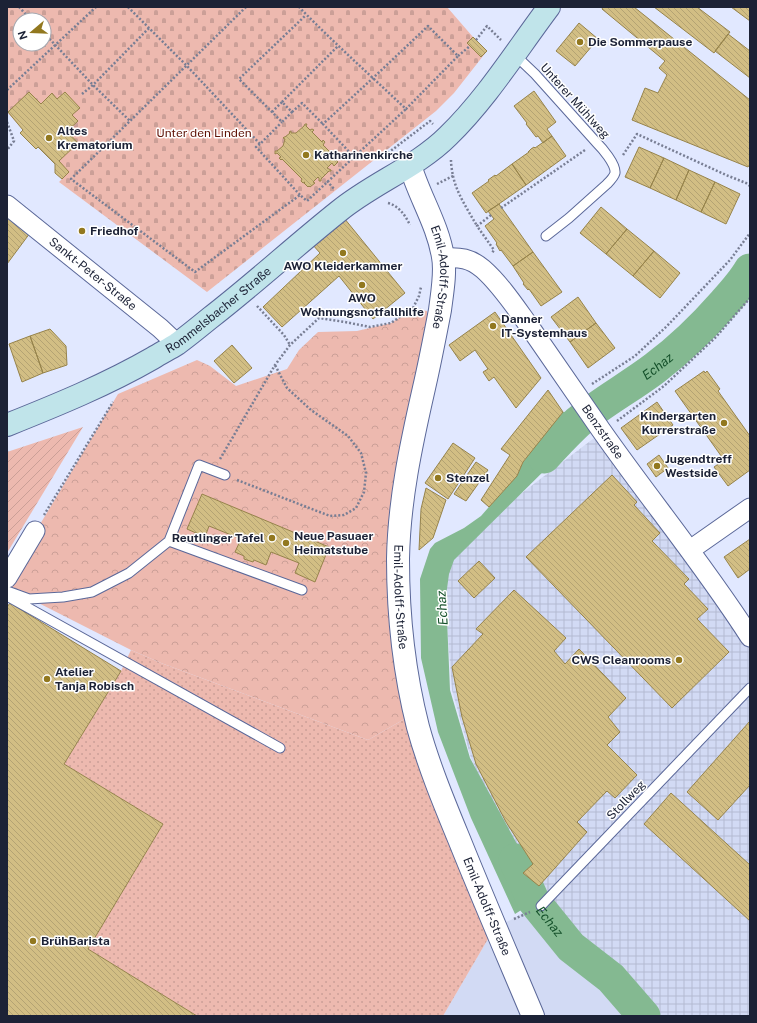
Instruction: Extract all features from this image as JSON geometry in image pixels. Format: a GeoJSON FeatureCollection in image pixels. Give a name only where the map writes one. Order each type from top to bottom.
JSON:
{"type":"FeatureCollection","features":[{"type":"Feature","properties":{"kind":"main road"},"geometry":{"type":"LineString","coordinates":[[410,165],[432,150],[447,137],[474,108],[515,55],[549,7]]}},
{"type":"Feature","properties":{"kind":"main road","name":"Rommelsbacher Straße"},"geometry":{"type":"LineString","coordinates":[[7,425],[95,389],[133,370],[177,344],[245,290],[340,210],[410,165]]}},
{"type":"Feature","properties":{"kind":"street","name":"Emil-Adolff-Straße"},"geometry":{"type":"LineString","coordinates":[[410,165],[419,193],[438,237],[444,258],[443,289],[439,314],[432,354],[408,460],[401,510],[399,547],[399,608],[404,657],[415,713],[431,768],[471,869],[533,1016]]}},
{"type":"Feature","properties":{"kind":"street","name":"Sankt-Peter-Straße"},"geometry":{"type":"LineString","coordinates":[[7,205],[177,344]]}},
{"type":"Feature","properties":{"kind":"street","name":"Benzstraße"},"geometry":{"type":"LineString","coordinates":[[444,258],[465,258],[474,263],[483,269],[505,293],[602,432],[748,630]]}},
{"type":"Feature","properties":{"kind":"street"},"geometry":{"type":"LineString","coordinates":[[690,550],[750,508]]}},
{"type":"Feature","properties":{"kind":"street"},"geometry":{"type":"LineString","coordinates":[[7,578],[35,531]]}},
{"type":"Feature","properties":{"kind":"lane","name":"Unterer Mühlweg"},"geometry":{"type":"LineString","coordinates":[[515,55],[535,74],[604,151],[614,167]]}},
{"type":"Feature","properties":{"kind":"lane"},"geometry":{"type":"LineString","coordinates":[[546,236],[569,218],[612,179],[614,167]]}},
{"type":"Feature","properties":{"kind":"lane"},"geometry":{"type":"LineString","coordinates":[[7,591],[29,599],[63,597],[92,592],[129,573],[169,541],[199,465],[225,475]]}},
{"type":"Feature","properties":{"kind":"lane"},"geometry":{"type":"LineString","coordinates":[[169,541],[302,590]]}},
{"type":"Feature","properties":{"kind":"lane"},"geometry":{"type":"LineString","coordinates":[[7,596],[280,748]]}},
{"type":"Feature","properties":{"kind":"lane","name":"Stollweg"},"geometry":{"type":"LineString","coordinates":[[541,906],[750,688]]}},
{"type":"Feature","properties":{"kind":"path"},"geometry":{"type":"LineString","coordinates":[[7,90],[96,7]]}},
{"type":"Feature","properties":{"kind":"path"},"geometry":{"type":"LineString","coordinates":[[128,7],[187,66],[260,144]]}},
{"type":"Feature","properties":{"kind":"path"},"geometry":{"type":"LineString","coordinates":[[246,7],[71,179],[195,272],[300,195]]}},
{"type":"Feature","properties":{"kind":"path"},"geometry":{"type":"LineString","coordinates":[[299,7],[338,46],[406,109]]}},
{"type":"Feature","properties":{"kind":"path"},"geometry":{"type":"LineString","coordinates":[[282,122],[239,80],[306,14]]}},
{"type":"Feature","properties":{"kind":"path"},"geometry":{"type":"LineString","coordinates":[[323,124],[428,26],[458,56]]}},
{"type":"Feature","properties":{"kind":"path"},"geometry":{"type":"LineString","coordinates":[[476,40],[487,26],[515,55]]}},
{"type":"Feature","properties":{"kind":"path"},"geometry":{"type":"LineString","coordinates":[[82,94],[93,85],[149,28]]}},
{"type":"Feature","properties":{"kind":"path"},"geometry":{"type":"LineString","coordinates":[[52,42],[130,121]]}},
{"type":"Feature","properties":{"kind":"path"},"geometry":{"type":"LineString","coordinates":[[272,112],[338,46]]}},
{"type":"Feature","properties":{"kind":"path"},"geometry":{"type":"LineString","coordinates":[[354,157],[302,103],[256,147],[307,201],[406,109],[458,56],[470,46]]}},
{"type":"Feature","properties":{"kind":"path"},"geometry":{"type":"LineString","coordinates":[[282,102],[292,112]]}},
{"type":"Feature","properties":{"kind":"path"},"geometry":{"type":"LineString","coordinates":[[7,122],[14,141],[7,150]]}},
{"type":"Feature","properties":{"kind":"path"},"geometry":{"type":"LineString","coordinates":[[614,167],[638,134],[750,186]]}},
{"type":"Feature","properties":{"kind":"path"},"geometry":{"type":"LineString","coordinates":[[501,208],[596,142]]}},
{"type":"Feature","properties":{"kind":"path"},"geometry":{"type":"LineString","coordinates":[[453,176],[463,202],[477,226],[494,250],[483,269]]}},
{"type":"Feature","properties":{"kind":"path"},"geometry":{"type":"LineString","coordinates":[[327,181],[334,189]]}},
{"type":"Feature","properties":{"kind":"path"},"geometry":{"type":"LineString","coordinates":[[361,196],[370,209],[381,204],[389,203],[396,207],[403,212],[412,229]]}},
{"type":"Feature","properties":{"kind":"path"},"geometry":{"type":"LineString","coordinates":[[477,226],[491,215]]}},
{"type":"Feature","properties":{"kind":"path"},"geometry":{"type":"LineString","coordinates":[[578,396],[635,356],[667,326],[730,260],[750,233]]}},
{"type":"Feature","properties":{"kind":"path"},"geometry":{"type":"LineString","coordinates":[[214,470],[275,365],[290,345],[319,318],[370,327],[391,323],[413,308],[419,296],[422,283]]}},
{"type":"Feature","properties":{"kind":"path"},"geometry":{"type":"LineString","coordinates":[[245,290],[284,335],[290,345]]}},
{"type":"Feature","properties":{"kind":"path"},"geometry":{"type":"LineString","coordinates":[[602,432],[664,386],[716,337],[750,298]]}},
{"type":"Feature","properties":{"kind":"path"},"geometry":{"type":"LineString","coordinates":[[413,308],[439,314]]}},
{"type":"Feature","properties":{"kind":"path"},"geometry":{"type":"LineString","coordinates":[[225,475],[330,516],[344,515],[356,508],[364,492],[366,473],[361,453],[348,436],[311,410],[287,388],[275,365]]}},
{"type":"Feature","properties":{"kind":"path"},"geometry":{"type":"LineString","coordinates":[[35,531],[116,397]]}},
{"type":"Feature","properties":{"kind":"path"},"geometry":{"type":"LineString","coordinates":[[513,919],[541,906]]}},
{"type":"Feature","properties":{"kind":"shaded area"},"geometry":{"type":"Polygon","coordinates":[[[602,432],[745,629],[750,650],[750,1016],[646,1016],[612,977],[572,945],[534,899],[471,758],[452,690],[444,585],[452,558],[514,499],[602,432]]]}},
{"type":"Feature","properties":{"kind":"shaded area"},"geometry":{"type":"Polygon","coordinates":[[[536,904],[570,948],[608,980],[640,1016],[443,1016],[495,927],[513,919],[536,904]]]}},
{"type":"Feature","properties":{"kind":"green space","name":"Unter den Linden"},"geometry":{"type":"Polygon","coordinates":[[[7,7],[447,7],[487,51],[454,93],[436,111],[207,292],[59,182],[62,179],[55,173],[55,164],[38,147],[36,149],[20,133],[23,130],[8,113],[7,7]]]}},
{"type":"Feature","properties":{"kind":"green space"},"geometry":{"type":"Polygon","coordinates":[[[413,309],[427,311],[432,354],[404,486],[415,713],[368,740],[161,663],[131,650],[7,587],[36,531],[118,394],[197,360],[210,366],[236,386],[287,369],[299,350],[318,332],[357,331],[391,323],[413,309]]]}},
{"type":"Feature","properties":{"kind":"green space"},"geometry":{"type":"Polygon","coordinates":[[[83,427],[7,553],[7,452],[83,427]]]}},
{"type":"Feature","properties":{"kind":"green space"},"geometry":{"type":"Polygon","coordinates":[[[131,650],[161,663],[368,740],[415,713],[495,927],[443,1016],[197,1016],[88,949],[163,824],[64,764],[121,671],[131,650]]]}},
{"type":"Feature","properties":{"kind":"water"},"geometry":{"type":"Polygon","coordinates":[[[563,412],[565,412],[582,435],[454,560],[449,574],[446,596],[450,690],[470,758],[528,864],[522,872],[537,900],[515,914],[471,818],[438,732],[421,658],[420,579],[430,549],[435,543],[464,528],[481,516],[516,476],[523,462],[563,412]]]}},
{"type":"Feature","properties":{"kind":"building"},"geometry":{"type":"Polygon","coordinates":[[[603,7],[634,7],[750,100],[750,164],[748,167],[632,120],[645,88],[658,93],[667,75],[659,68],[665,61],[602,9],[603,7]]]}},
{"type":"Feature","properties":{"kind":"building"},"geometry":{"type":"Polygon","coordinates":[[[654,7],[697,7],[730,32],[714,53],[654,7]]]}},
{"type":"Feature","properties":{"kind":"building"},"geometry":{"type":"Polygon","coordinates":[[[731,7],[750,7],[750,21],[731,7]]]}},
{"type":"Feature","properties":{"kind":"building"},"geometry":{"type":"Polygon","coordinates":[[[579,23],[598,39],[575,66],[556,51],[579,23]]]}},
{"type":"Feature","properties":{"kind":"building"},"geometry":{"type":"Polygon","coordinates":[[[728,34],[750,51],[750,78],[715,51],[728,34]]]}},
{"type":"Feature","properties":{"kind":"building"},"geometry":{"type":"Polygon","coordinates":[[[473,37],[487,51],[481,57],[467,43],[473,37]]]}},
{"type":"Feature","properties":{"kind":"building"},"geometry":{"type":"Polygon","coordinates":[[[534,91],[556,122],[547,129],[552,136],[543,143],[538,136],[536,137],[514,106],[534,91]]]}},
{"type":"Feature","properties":{"kind":"building","name":"Altes Krematorium"},"geometry":{"type":"Polygon","coordinates":[[[29,92],[41,104],[52,93],[57,99],[65,92],[80,108],[72,115],[78,121],[67,131],[78,143],[59,161],[69,172],[62,179],[55,173],[55,164],[38,147],[36,149],[20,133],[23,130],[8,112],[29,92]]]}},
{"type":"Feature","properties":{"kind":"building","name":"Katharinenkirche"},"geometry":{"type":"Polygon","coordinates":[[[305,124],[307,124],[306,126],[310,130],[314,130],[312,132],[322,142],[323,140],[325,142],[323,145],[338,159],[336,160],[338,162],[334,166],[332,163],[327,168],[331,171],[329,171],[321,179],[321,181],[319,181],[318,177],[313,182],[315,183],[310,187],[304,183],[305,182],[303,183],[301,181],[302,179],[282,159],[281,160],[279,158],[281,157],[277,153],[275,154],[275,151],[283,146],[285,139],[283,138],[290,133],[289,132],[291,131],[291,133],[296,133],[305,124]]]}},
{"type":"Feature","properties":{"kind":"building"},"geometry":{"type":"Polygon","coordinates":[[[552,136],[566,156],[526,185],[512,164],[531,149],[534,147],[535,148],[552,136]]]}},
{"type":"Feature","properties":{"kind":"building"},"geometry":{"type":"Polygon","coordinates":[[[639,147],[664,158],[650,188],[625,177],[639,147]]]}},
{"type":"Feature","properties":{"kind":"building"},"geometry":{"type":"Polygon","coordinates":[[[664,158],[689,170],[676,200],[650,188],[664,158]]]}},
{"type":"Feature","properties":{"kind":"building"},"geometry":{"type":"Polygon","coordinates":[[[512,164],[526,185],[486,213],[472,193],[512,164]]]}},
{"type":"Feature","properties":{"kind":"building"},"geometry":{"type":"Polygon","coordinates":[[[689,170],[715,182],[701,212],[676,200],[689,170]]]}},
{"type":"Feature","properties":{"kind":"building"},"geometry":{"type":"Polygon","coordinates":[[[715,182],[740,194],[726,224],[701,212],[715,182]]]}},
{"type":"Feature","properties":{"kind":"building"},"geometry":{"type":"Polygon","coordinates":[[[499,204],[533,252],[513,266],[501,250],[500,251],[496,244],[497,243],[485,226],[494,219],[488,211],[499,204]]]}},
{"type":"Feature","properties":{"kind":"building"},"geometry":{"type":"Polygon","coordinates":[[[601,207],[627,229],[606,254],[580,233],[601,207]]]}},
{"type":"Feature","properties":{"kind":"building"},"geometry":{"type":"Polygon","coordinates":[[[7,215],[30,233],[7,264],[7,215]]]}},
{"type":"Feature","properties":{"kind":"building"},"geometry":{"type":"Polygon","coordinates":[[[344,218],[405,293],[373,319],[339,276],[282,327],[263,307],[320,253],[312,244],[344,218]]]}},
{"type":"Feature","properties":{"kind":"building"},"geometry":{"type":"Polygon","coordinates":[[[627,229],[654,251],[633,276],[606,254],[627,229]]]}},
{"type":"Feature","properties":{"kind":"building"},"geometry":{"type":"Polygon","coordinates":[[[654,251],[680,273],[660,298],[633,276],[654,251]]]}},
{"type":"Feature","properties":{"kind":"building"},"geometry":{"type":"Polygon","coordinates":[[[533,252],[562,292],[541,306],[529,289],[528,290],[523,284],[524,283],[513,266],[533,252]]]}},
{"type":"Feature","properties":{"kind":"building"},"geometry":{"type":"Polygon","coordinates":[[[578,297],[596,323],[570,342],[551,317],[578,297]]]}},
{"type":"Feature","properties":{"kind":"building"},"geometry":{"type":"Polygon","coordinates":[[[495,312],[541,378],[516,408],[494,377],[489,381],[483,372],[488,369],[475,350],[460,361],[449,345],[495,312]]]}},
{"type":"Feature","properties":{"kind":"building"},"geometry":{"type":"Polygon","coordinates":[[[596,323],[615,348],[588,368],[570,342],[596,323]]]}},
{"type":"Feature","properties":{"kind":"building"},"geometry":{"type":"Polygon","coordinates":[[[50,329],[66,346],[67,365],[43,373],[30,336],[50,329]]]}},
{"type":"Feature","properties":{"kind":"building"},"geometry":{"type":"Polygon","coordinates":[[[30,336],[43,373],[22,382],[9,344],[30,336]]]}},
{"type":"Feature","properties":{"kind":"building"},"geometry":{"type":"Polygon","coordinates":[[[232,345],[252,368],[234,383],[214,361],[232,345]]]}},
{"type":"Feature","properties":{"kind":"building"},"geometry":{"type":"Polygon","coordinates":[[[704,371],[705,373],[707,371],[720,389],[718,391],[750,436],[750,470],[728,486],[714,467],[724,460],[675,391],[704,371]]]}},
{"type":"Feature","properties":{"kind":"building"},"geometry":{"type":"Polygon","coordinates":[[[548,390],[563,412],[523,462],[517,476],[489,507],[481,500],[510,455],[501,449],[548,390]]]}},
{"type":"Feature","properties":{"kind":"building"},"geometry":{"type":"Polygon","coordinates":[[[657,402],[673,425],[637,450],[621,428],[657,402]]]}},
{"type":"Feature","properties":{"kind":"building"},"geometry":{"type":"Polygon","coordinates":[[[453,443],[475,458],[448,499],[425,483],[453,443]]]}},
{"type":"Feature","properties":{"kind":"building"},"geometry":{"type":"Polygon","coordinates":[[[659,455],[668,468],[656,477],[647,464],[659,455]]]}},
{"type":"Feature","properties":{"kind":"building"},"geometry":{"type":"Polygon","coordinates":[[[476,462],[488,470],[466,501],[454,494],[476,462]]]}},
{"type":"Feature","properties":{"kind":"building"},"geometry":{"type":"Polygon","coordinates":[[[612,475],[637,502],[634,505],[660,533],[652,541],[689,579],[684,584],[708,609],[697,619],[729,652],[672,708],[526,557],[612,475]]]}},
{"type":"Feature","properties":{"kind":"building"},"geometry":{"type":"Polygon","coordinates":[[[426,488],[446,500],[433,538],[419,550],[421,509],[426,488]]]}},
{"type":"Feature","properties":{"kind":"building","name":"Reutlinger Tafel"},"geometry":{"type":"Polygon","coordinates":[[[202,494],[329,547],[315,582],[295,573],[299,563],[271,552],[266,565],[254,560],[253,562],[244,559],[244,556],[235,552],[241,539],[209,526],[205,537],[187,529],[202,494]]]}},
{"type":"Feature","properties":{"kind":"building"},"geometry":{"type":"Polygon","coordinates":[[[750,539],[750,569],[738,578],[724,557],[750,539]]]}},
{"type":"Feature","properties":{"kind":"building"},"geometry":{"type":"Polygon","coordinates":[[[479,561],[495,578],[474,598],[458,581],[479,561]]]}},
{"type":"Feature","properties":{"kind":"building"},"geometry":{"type":"Polygon","coordinates":[[[514,590],[566,638],[554,651],[565,664],[579,649],[626,698],[608,717],[620,732],[607,745],[637,775],[615,798],[607,791],[577,822],[587,832],[539,886],[523,873],[533,864],[506,822],[476,764],[462,717],[452,667],[483,634],[476,629],[514,590]]]}},
{"type":"Feature","properties":{"kind":"building"},"geometry":{"type":"Polygon","coordinates":[[[10,603],[121,671],[64,764],[163,824],[88,949],[197,1016],[7,1016],[7,607],[10,603]]]}},
{"type":"Feature","properties":{"kind":"building"},"geometry":{"type":"Polygon","coordinates":[[[750,721],[750,785],[718,820],[687,792],[750,721]]]}},
{"type":"Feature","properties":{"kind":"building"},"geometry":{"type":"Polygon","coordinates":[[[671,793],[750,865],[750,921],[644,824],[671,793]]]}},
{"type":"Feature","properties":{"kind":"waterway","name":"Echaz"},"geometry":{"type":"LineString","coordinates":[[544,457],[578,422],[655,368],[700,329],[738,287],[750,270]]}},
{"type":"Feature","properties":{"kind":"waterway","name":"Echaz"},"geometry":{"type":"LineString","coordinates":[[515,860],[533,900],[571,947],[611,978],[644,1016]]}},
{"type":"Feature","properties":{"kind":"place","name":"Die Sommerpause"},"geometry":{"type":"Point","coordinates":[580,42]}},
{"type":"Feature","properties":{"kind":"place","name":"Altes Krematorium"},"geometry":{"type":"Point","coordinates":[49,138]}},
{"type":"Feature","properties":{"kind":"place","name":"Katharinenkirche"},"geometry":{"type":"Point","coordinates":[306,155]}},
{"type":"Feature","properties":{"kind":"place","name":"Friedhof"},"geometry":{"type":"Point","coordinates":[82,231]}},
{"type":"Feature","properties":{"kind":"place","name":"AWO Kleiderkammer"},"geometry":{"type":"Point","coordinates":[343,253]}},
{"type":"Feature","properties":{"kind":"place","name":"AWO Wohnungsnotfallhilfe"},"geometry":{"type":"Point","coordinates":[362,285]}},
{"type":"Feature","properties":{"kind":"place","name":"Danner IT-Systemhaus"},"geometry":{"type":"Point","coordinates":[493,326]}},
{"type":"Feature","properties":{"kind":"place","name":"Kindergarten Kurrerstraße"},"geometry":{"type":"Point","coordinates":[724,423]}},
{"type":"Feature","properties":{"kind":"place","name":"Jugendtreff Westside"},"geometry":{"type":"Point","coordinates":[657,466]}},
{"type":"Feature","properties":{"kind":"place","name":"Stenzel"},"geometry":{"type":"Point","coordinates":[438,478]}},
{"type":"Feature","properties":{"kind":"place","name":"Reutlinger Tafel"},"geometry":{"type":"Point","coordinates":[272,538]}},
{"type":"Feature","properties":{"kind":"place","name":"Neue Pasuaer Heimatstube"},"geometry":{"type":"Point","coordinates":[286,543]}},
{"type":"Feature","properties":{"kind":"place","name":"CWS Cleanrooms"},"geometry":{"type":"Point","coordinates":[679,660]}},
{"type":"Feature","properties":{"kind":"place","name":"Atelier Tanja Robisch"},"geometry":{"type":"Point","coordinates":[47,679]}},
{"type":"Feature","properties":{"kind":"place","name":"BrühBarista"},"geometry":{"type":"Point","coordinates":[33,941]}}]}
